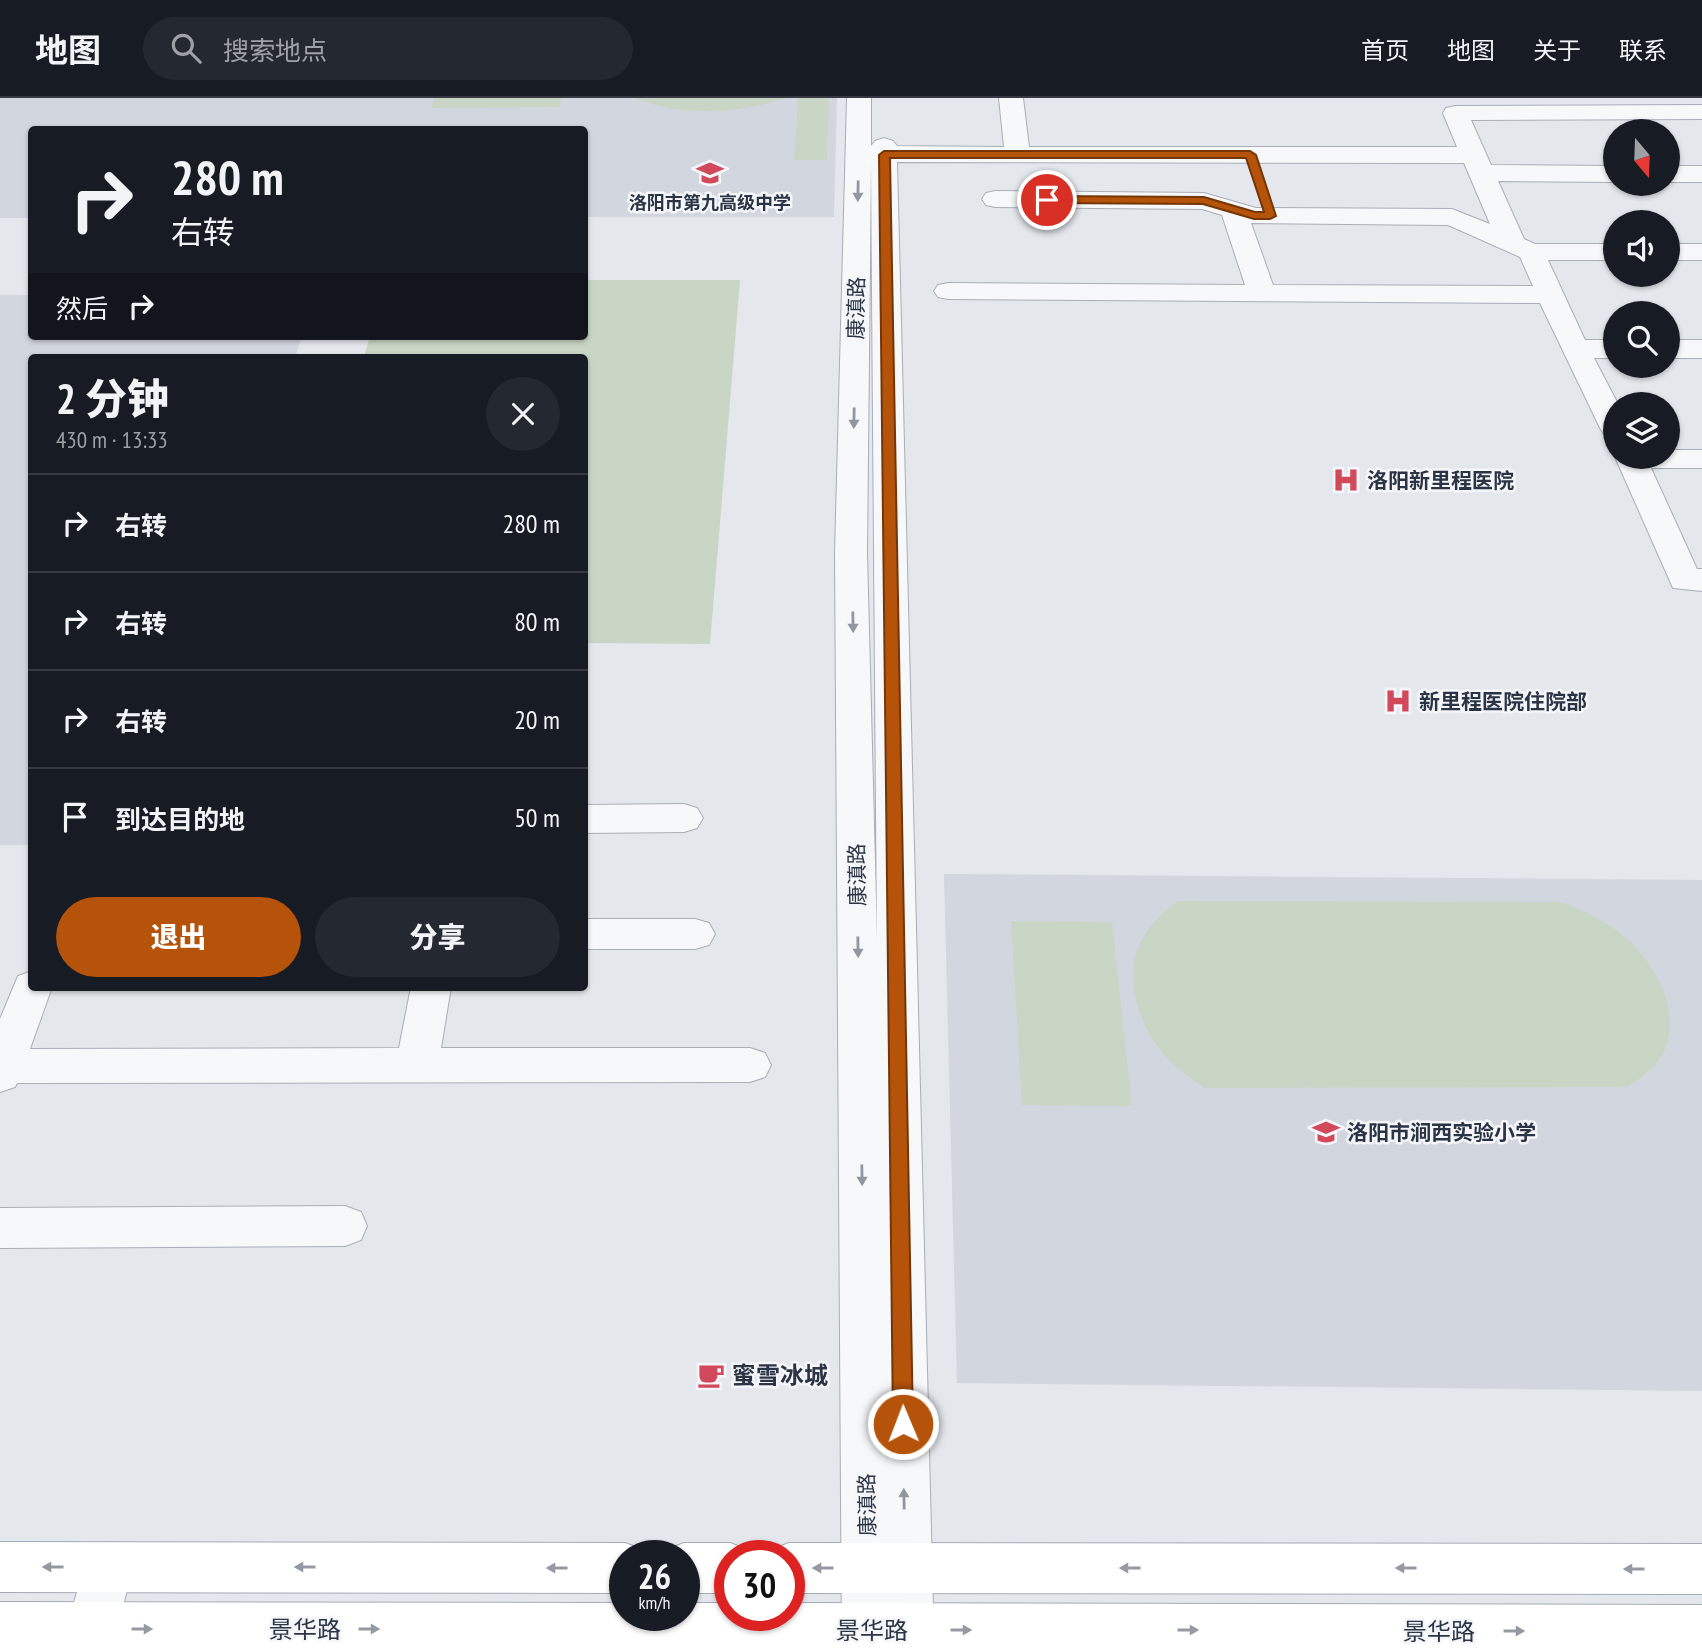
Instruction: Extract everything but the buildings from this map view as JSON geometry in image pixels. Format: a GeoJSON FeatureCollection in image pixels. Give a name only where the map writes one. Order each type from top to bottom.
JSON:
{"type":"FeatureCollection","features":[{"type":"Feature","properties":{"kind":"main road"},"geometry":{"type":"LineString","coordinates":[[0,1567],[609,1568]]}},
{"type":"Feature","properties":{"kind":"main road"},"geometry":{"type":"LineString","coordinates":[[805,1568],[1702,1569]]}},
{"type":"Feature","properties":{"kind":"main road","name":"景华路"},"geometry":{"type":"LineString","coordinates":[[0,1628],[89,1640],[888,1641],[1702,1631]]}},
{"type":"Feature","properties":{"kind":"street","name":"康滇路"},"geometry":{"type":"LineString","coordinates":[[859,98],[872,154]]}},
{"type":"Feature","properties":{"kind":"street","name":"康滇路"},"geometry":{"type":"LineString","coordinates":[[884,98],[872,154],[851,553],[888,1641]]}},
{"type":"Feature","properties":{"kind":"street"},"geometry":{"type":"LineString","coordinates":[[1012,98],[1017,154]]}},
{"type":"Feature","properties":{"kind":"street"},"geometry":{"type":"LineString","coordinates":[[1603,404],[1551,295],[1522,248],[1477,164],[1455,114],[1702,112]]}},
{"type":"Feature","properties":{"kind":"street"},"geometry":{"type":"LineString","coordinates":[[872,154],[1017,154],[1260,185],[1452,217],[1522,248],[1603,251]]}},
{"type":"Feature","properties":{"kind":"street"},"geometry":{"type":"LineString","coordinates":[[1260,185],[1477,164],[1603,173]]}},
{"type":"Feature","properties":{"kind":"street"},"geometry":{"type":"LineString","coordinates":[[1680,174],[1702,174]]}},
{"type":"Feature","properties":{"kind":"street"},"geometry":{"type":"LineString","coordinates":[[995,199],[1204,201],[1254,216],[1260,185]]}},
{"type":"Feature","properties":{"kind":"street"},"geometry":{"type":"LineString","coordinates":[[1233,209],[1262,293]]}},
{"type":"Feature","properties":{"kind":"street"},"geometry":{"type":"LineString","coordinates":[[1680,252],[1702,252]]}},
{"type":"Feature","properties":{"kind":"street"},"geometry":{"type":"LineString","coordinates":[[948,291],[1551,295]]}},
{"type":"Feature","properties":{"kind":"street"},"geometry":{"type":"LineString","coordinates":[[1575,349],[1603,349]]}},
{"type":"Feature","properties":{"kind":"street"},"geometry":{"type":"LineString","coordinates":[[1680,349],[1702,349]]}},
{"type":"Feature","properties":{"kind":"street"},"geometry":{"type":"LineString","coordinates":[[1680,459],[1702,459]]}},
{"type":"Feature","properties":{"kind":"street"},"geometry":{"type":"LineString","coordinates":[[1636,469],[1685,580],[1702,580]]}},
{"type":"Feature","properties":{"kind":"street"},"geometry":{"type":"LineString","coordinates":[[588,819],[684,818]]}},
{"type":"Feature","properties":{"kind":"street"},"geometry":{"type":"LineString","coordinates":[[588,934],[695,934]]}},
{"type":"Feature","properties":{"kind":"street"},"geometry":{"type":"LineString","coordinates":[[30,991],[1,1069],[750,1065]]}},
{"type":"Feature","properties":{"kind":"street"},"geometry":{"type":"LineString","coordinates":[[417,1066],[430,991]]}},
{"type":"Feature","properties":{"kind":"street"},"geometry":{"type":"LineString","coordinates":[[0,1228],[345,1226]]}},
{"type":"Feature","properties":{"kind":"street"},"geometry":{"type":"LineString","coordinates":[[89,1640],[108,1567]]}},
{"type":"Feature","properties":{"kind":"shaded area","name":"洛阳市第九高级中学"},"geometry":{"type":"Polygon","coordinates":[[[0,98],[837,98],[834,217],[588,217],[588,126],[28,126],[28,218],[0,218],[0,98]]]}},
{"type":"Feature","properties":{"kind":"shaded area"},"geometry":{"type":"Polygon","coordinates":[[[0,295],[28,295],[28,340],[301,340],[296,354],[28,354],[28,845],[0,845],[0,295]]]}},
{"type":"Feature","properties":{"kind":"shaded area","name":"洛阳市涧西实验小学"},"geometry":{"type":"Polygon","coordinates":[[[944,874],[1702,880],[1702,1391],[957,1383],[944,874]]]}},
{"type":"Feature","properties":{"kind":"green space"},"geometry":{"type":"Polygon","coordinates":[[[434,98],[561,98],[559,107],[431,108],[434,98]]]}},
{"type":"Feature","properties":{"kind":"green space"},"geometry":{"type":"Polygon","coordinates":[[[635,98],[787,98],[730,110],[691,111],[672,109],[635,98]]]}},
{"type":"Feature","properties":{"kind":"green space"},"geometry":{"type":"Polygon","coordinates":[[[798,98],[829,98],[827,160],[794,160],[798,98]]]}},
{"type":"Feature","properties":{"kind":"green space"},"geometry":{"type":"Polygon","coordinates":[[[588,280],[740,280],[710,644],[588,643],[588,354],[365,354],[369,340],[588,340],[588,280]]]}},
{"type":"Feature","properties":{"kind":"green space"},"geometry":{"type":"Polygon","coordinates":[[[1178,901],[1562,902],[1612,927],[1645,958],[1656,974],[1669,1010],[1670,1028],[1666,1046],[1657,1063],[1628,1087],[1204,1088],[1174,1065],[1152,1038],[1137,1005],[1134,987],[1137,952],[1144,936],[1159,917],[1178,901]]]}},
{"type":"Feature","properties":{"kind":"green space"},"geometry":{"type":"Polygon","coordinates":[[[1011,921],[1112,922],[1132,1106],[1022,1105],[1011,921]]]}},
{"type":"Feature","properties":{"kind":"place","name":"洛阳市第九高级中学"},"geometry":{"type":"Point","coordinates":[710,173]}},
{"type":"Feature","properties":{"kind":"place","name":"洛阳新里程医院"},"geometry":{"type":"Point","coordinates":[1346,480]}},
{"type":"Feature","properties":{"kind":"place","name":"新里程医院住院部"},"geometry":{"type":"Point","coordinates":[1398,701]}},
{"type":"Feature","properties":{"kind":"place","name":"洛阳市涧西实验小学"},"geometry":{"type":"Point","coordinates":[1326,1132]}},
{"type":"Feature","properties":{"kind":"place","name":"蜜雪冰城"},"geometry":{"type":"Point","coordinates":[711,1375]}},
{"type":"Feature","properties":{"kind":"route"},"geometry":{"type":"LineString","coordinates":[[903,1424],[884,155],[1250,155],[1270,216],[1254,216],[1204,201],[1047,200]]}}]}
